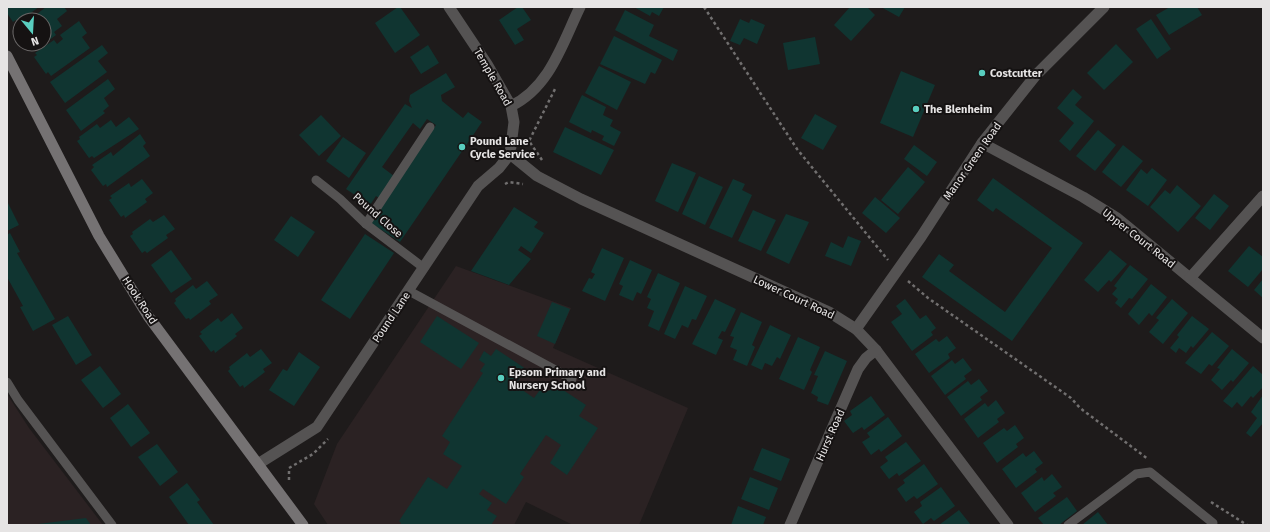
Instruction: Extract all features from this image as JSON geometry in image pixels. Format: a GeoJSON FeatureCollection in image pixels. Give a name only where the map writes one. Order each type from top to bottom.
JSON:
{"type":"FeatureCollection","features":[{"type":"Feature","properties":{"kind":"main road","name":"Hook Road"},"geometry":{"type":"LineString","coordinates":[[7,56],[99,236],[148,316],[258,464],[300,524]]}},
{"type":"Feature","properties":{"kind":"street","name":"Temple Road"},"geometry":{"type":"LineString","coordinates":[[449,7],[487,64],[511,106],[514,122],[510,154]]}},
{"type":"Feature","properties":{"kind":"street"},"geometry":{"type":"LineString","coordinates":[[511,106],[532,93],[547,75],[580,7]]}},
{"type":"Feature","properties":{"kind":"street","name":"Manor Green Road"},"geometry":{"type":"LineString","coordinates":[[856,329],[896,270],[921,237],[982,143],[1036,75],[1104,7]]}},
{"type":"Feature","properties":{"kind":"street","name":"Upper Court Road"},"geometry":{"type":"LineString","coordinates":[[982,143],[1083,197],[1117,218],[1263,338]]}},
{"type":"Feature","properties":{"kind":"street","name":"Pound Lane"},"geometry":{"type":"LineString","coordinates":[[258,464],[317,427],[478,186],[499,168],[510,154]]}},
{"type":"Feature","properties":{"kind":"street","name":"Lower Court Road"},"geometry":{"type":"LineString","coordinates":[[510,154],[537,176],[581,199],[829,312],[856,329],[876,350],[1008,525]]}},
{"type":"Feature","properties":{"kind":"street"},"geometry":{"type":"LineString","coordinates":[[1190,278],[1263,196]]}},
{"type":"Feature","properties":{"kind":"street","name":"Hurst Road"},"geometry":{"type":"LineString","coordinates":[[790,525],[858,369],[866,358],[876,350]]}},
{"type":"Feature","properties":{"kind":"lane"},"geometry":{"type":"LineString","coordinates":[[366,224],[430,127]]}},
{"type":"Feature","properties":{"kind":"lane","name":"Pound Close"},"geometry":{"type":"LineString","coordinates":[[316,180],[340,199],[366,224],[424,268]]}},
{"type":"Feature","properties":{"kind":"lane"},"geometry":{"type":"LineString","coordinates":[[409,290],[572,379]]}},
{"type":"Feature","properties":{"kind":"lane"},"geometry":{"type":"LineString","coordinates":[[7,382],[18,400],[112,525]]}},
{"type":"Feature","properties":{"kind":"lane"},"geometry":{"type":"LineString","coordinates":[[1068,525],[1136,474],[1150,472],[1213,523]]}},
{"type":"Feature","properties":{"kind":"path"},"geometry":{"type":"LineString","coordinates":[[704,7],[797,149],[896,270],[928,298],[1071,398],[1080,408],[1151,461]]}},
{"type":"Feature","properties":{"kind":"path"},"geometry":{"type":"LineString","coordinates":[[542,106],[545,110]]}},
{"type":"Feature","properties":{"kind":"path"},"geometry":{"type":"LineString","coordinates":[[542,160],[529,141],[543,114]]}},
{"type":"Feature","properties":{"kind":"path"},"geometry":{"type":"LineString","coordinates":[[503,185],[509,182],[523,185]]}},
{"type":"Feature","properties":{"kind":"path"},"geometry":{"type":"LineString","coordinates":[[1209,500],[1247,525]]}},
{"type":"Feature","properties":{"kind":"shaded area","name":"Epsom Primary and Nursery School"},"geometry":{"type":"Polygon","coordinates":[[[456,266],[571,308],[553,348],[688,408],[639,525],[573,525],[526,502],[514,525],[328,525],[314,504],[337,444],[456,266]]]}},
{"type":"Feature","properties":{"kind":"shaded area"},"geometry":{"type":"Polygon","coordinates":[[[7,394],[29,428],[103,525],[7,525],[7,394]]]}},
{"type":"Feature","properties":{"kind":"building"},"geometry":{"type":"Polygon","coordinates":[[[7,7],[39,7],[32,12],[12,12],[12,20],[7,13],[7,7]]]}},
{"type":"Feature","properties":{"kind":"building"},"geometry":{"type":"Polygon","coordinates":[[[46,7],[64,7],[67,11],[57,19],[62,26],[54,32],[56,35],[52,38],[52,12],[40,12],[46,7]]]}},
{"type":"Feature","properties":{"kind":"building"},"geometry":{"type":"Polygon","coordinates":[[[400,7],[420,35],[395,53],[375,23],[400,7]]]}},
{"type":"Feature","properties":{"kind":"building"},"geometry":{"type":"Polygon","coordinates":[[[518,7],[522,7],[531,20],[517,29],[524,40],[515,45],[499,20],[518,7]]]}},
{"type":"Feature","properties":{"kind":"building"},"geometry":{"type":"Polygon","coordinates":[[[634,7],[664,7],[659,16],[652,12],[650,16],[634,7]]]}},
{"type":"Feature","properties":{"kind":"building"},"geometry":{"type":"Polygon","coordinates":[[[850,7],[867,7],[875,15],[851,41],[834,25],[850,7]]]}},
{"type":"Feature","properties":{"kind":"building"},"geometry":{"type":"Polygon","coordinates":[[[881,7],[905,7],[899,17],[881,7]]]}},
{"type":"Feature","properties":{"kind":"building"},"geometry":{"type":"Polygon","coordinates":[[[1170,7],[1197,7],[1202,15],[1169,35],[1156,15],[1170,7]]]}},
{"type":"Feature","properties":{"kind":"building"},"geometry":{"type":"Polygon","coordinates":[[[625,10],[654,25],[649,36],[678,50],[673,61],[615,30],[625,10]]]}},
{"type":"Feature","properties":{"kind":"building"},"geometry":{"type":"Polygon","coordinates":[[[740,19],[749,23],[751,19],[765,25],[757,44],[744,38],[740,45],[730,41],[740,19]]]}},
{"type":"Feature","properties":{"kind":"building"},"geometry":{"type":"Polygon","coordinates":[[[1151,19],[1171,49],[1157,59],[1136,29],[1151,19]]]}},
{"type":"Feature","properties":{"kind":"building"},"geometry":{"type":"Polygon","coordinates":[[[79,21],[87,33],[82,37],[90,48],[51,76],[48,72],[46,74],[34,57],[37,55],[35,53],[36,52],[52,52],[52,41],[54,40],[57,44],[63,39],[60,35],[79,21]]]}},
{"type":"Feature","properties":{"kind":"building"},"geometry":{"type":"Polygon","coordinates":[[[614,36],[662,60],[655,74],[651,72],[645,84],[600,64],[614,36]]]}},
{"type":"Feature","properties":{"kind":"building"},"geometry":{"type":"Polygon","coordinates":[[[815,37],[820,64],[788,70],[783,43],[815,37]]]}},
{"type":"Feature","properties":{"kind":"building"},"geometry":{"type":"Polygon","coordinates":[[[1116,44],[1133,62],[1104,90],[1087,73],[1116,44]]]}},
{"type":"Feature","properties":{"kind":"building"},"geometry":{"type":"Polygon","coordinates":[[[102,45],[108,53],[98,61],[107,72],[65,103],[50,82],[102,45]]]}},
{"type":"Feature","properties":{"kind":"building"},"geometry":{"type":"Polygon","coordinates":[[[428,45],[439,63],[421,74],[410,57],[428,45]]]}},
{"type":"Feature","properties":{"kind":"building"},"geometry":{"type":"Polygon","coordinates":[[[599,66],[631,82],[617,110],[585,93],[599,66]]]}},
{"type":"Feature","properties":{"kind":"building"},"geometry":{"type":"Polygon","coordinates":[[[901,71],[935,85],[913,137],[880,123],[901,71]]]}},
{"type":"Feature","properties":{"kind":"building"},"geometry":{"type":"Polygon","coordinates":[[[446,73],[455,87],[441,95],[442,101],[463,118],[468,112],[482,122],[400,242],[371,223],[436,125],[427,119],[420,129],[413,123],[382,167],[394,176],[379,198],[376,196],[370,205],[346,189],[405,104],[412,108],[409,101],[410,95],[446,73]]]}},
{"type":"Feature","properties":{"kind":"building"},"geometry":{"type":"Polygon","coordinates":[[[108,79],[115,89],[104,98],[109,106],[103,111],[105,113],[81,131],[66,110],[108,79]]]}},
{"type":"Feature","properties":{"kind":"building"},"geometry":{"type":"Polygon","coordinates":[[[1073,89],[1082,97],[1075,105],[1094,121],[1070,151],[1059,141],[1074,123],[1057,108],[1073,89]]]}},
{"type":"Feature","properties":{"kind":"building"},"geometry":{"type":"Polygon","coordinates":[[[582,95],[606,107],[603,115],[613,120],[610,126],[621,132],[614,146],[602,140],[604,136],[592,130],[591,133],[569,122],[582,95]]]}},
{"type":"Feature","properties":{"kind":"building"},"geometry":{"type":"Polygon","coordinates":[[[815,114],[837,126],[823,150],[801,138],[815,114]]]}},
{"type":"Feature","properties":{"kind":"building"},"geometry":{"type":"Polygon","coordinates":[[[321,115],[341,136],[319,156],[299,135],[321,115]]]}},
{"type":"Feature","properties":{"kind":"building"},"geometry":{"type":"Polygon","coordinates":[[[129,117],[139,129],[94,158],[92,156],[89,158],[77,141],[80,139],[79,137],[97,124],[100,128],[111,120],[116,127],[129,117]]]}},
{"type":"Feature","properties":{"kind":"building"},"geometry":{"type":"Polygon","coordinates":[[[565,127],[614,150],[601,175],[553,152],[565,127]]]}},
{"type":"Feature","properties":{"kind":"building"},"geometry":{"type":"Polygon","coordinates":[[[1098,130],[1116,145],[1095,171],[1076,156],[1098,130]]]}},
{"type":"Feature","properties":{"kind":"building"},"geometry":{"type":"Polygon","coordinates":[[[140,134],[146,143],[143,146],[150,156],[107,187],[106,184],[103,186],[91,170],[94,167],[92,165],[111,152],[113,156],[140,134]]]}},
{"type":"Feature","properties":{"kind":"building"},"geometry":{"type":"Polygon","coordinates":[[[343,137],[366,153],[349,178],[326,161],[343,137]]]}},
{"type":"Feature","properties":{"kind":"building"},"geometry":{"type":"Polygon","coordinates":[[[914,145],[937,162],[927,176],[904,159],[914,145]]]}},
{"type":"Feature","properties":{"kind":"building"},"geometry":{"type":"Polygon","coordinates":[[[1123,145],[1143,161],[1121,187],[1102,172],[1123,145]]]}},
{"type":"Feature","properties":{"kind":"building"},"geometry":{"type":"Polygon","coordinates":[[[672,163],[696,173],[678,212],[655,201],[672,163]]]}},
{"type":"Feature","properties":{"kind":"building"},"geometry":{"type":"Polygon","coordinates":[[[908,167],[925,182],[898,214],[881,200],[908,167]]]}},
{"type":"Feature","properties":{"kind":"building"},"geometry":{"type":"Polygon","coordinates":[[[1152,168],[1167,180],[1148,206],[1126,190],[1141,169],[1147,174],[1152,168]]]}},
{"type":"Feature","properties":{"kind":"building"},"geometry":{"type":"Polygon","coordinates":[[[699,176],[723,187],[705,225],[682,214],[699,176]]]}},
{"type":"Feature","properties":{"kind":"building"},"geometry":{"type":"Polygon","coordinates":[[[993,178],[1083,243],[1012,341],[922,277],[939,254],[954,265],[949,271],[1005,312],[1052,248],[996,208],[993,212],[977,200],[993,178]]]}},
{"type":"Feature","properties":{"kind":"building"},"geometry":{"type":"Polygon","coordinates":[[[142,179],[153,193],[145,199],[147,202],[125,218],[124,215],[121,217],[109,200],[112,198],[110,196],[129,183],[131,187],[142,179]]]}},
{"type":"Feature","properties":{"kind":"building"},"geometry":{"type":"Polygon","coordinates":[[[733,179],[745,184],[742,190],[752,195],[732,238],[709,228],[733,179]]]}},
{"type":"Feature","properties":{"kind":"building"},"geometry":{"type":"Polygon","coordinates":[[[1177,185],[1201,206],[1178,232],[1150,207],[1165,190],[1170,194],[1177,185]]]}},
{"type":"Feature","properties":{"kind":"building"},"geometry":{"type":"Polygon","coordinates":[[[1214,194],[1229,206],[1210,230],[1195,218],[1214,194]]]}},
{"type":"Feature","properties":{"kind":"building"},"geometry":{"type":"Polygon","coordinates":[[[875,197],[900,218],[886,233],[862,213],[875,197]]]}},
{"type":"Feature","properties":{"kind":"building"},"geometry":{"type":"Polygon","coordinates":[[[7,201],[19,225],[7,231],[7,201]]]}},
{"type":"Feature","properties":{"kind":"building"},"geometry":{"type":"Polygon","coordinates":[[[514,207],[538,222],[534,227],[544,233],[531,253],[521,246],[518,250],[531,259],[509,285],[471,271],[514,207]]]}},
{"type":"Feature","properties":{"kind":"building"},"geometry":{"type":"Polygon","coordinates":[[[753,210],[776,220],[761,251],[738,241],[753,210]]]}},
{"type":"Feature","properties":{"kind":"building"},"geometry":{"type":"Polygon","coordinates":[[[786,214],[809,222],[789,264],[766,253],[786,214]]]}},
{"type":"Feature","properties":{"kind":"building"},"geometry":{"type":"Polygon","coordinates":[[[164,215],[175,229],[166,235],[168,238],[147,253],[145,251],[142,253],[130,236],[133,234],[132,232],[150,219],[153,222],[164,215]]]}},
{"type":"Feature","properties":{"kind":"building"},"geometry":{"type":"Polygon","coordinates":[[[291,216],[315,232],[298,257],[274,240],[291,216]]]}},
{"type":"Feature","properties":{"kind":"building"},"geometry":{"type":"Polygon","coordinates":[[[10,233],[20,252],[17,253],[55,319],[33,331],[20,307],[23,306],[7,277],[7,235],[10,233]]]}},
{"type":"Feature","properties":{"kind":"building"},"geometry":{"type":"Polygon","coordinates":[[[365,234],[394,253],[350,319],[321,300],[365,234]]]}},
{"type":"Feature","properties":{"kind":"building"},"geometry":{"type":"Polygon","coordinates":[[[848,236],[861,241],[851,266],[825,256],[831,242],[843,248],[848,236]]]}},
{"type":"Feature","properties":{"kind":"building"},"geometry":{"type":"Polygon","coordinates":[[[1249,246],[1263,257],[1263,269],[1248,287],[1228,271],[1249,246]]]}},
{"type":"Feature","properties":{"kind":"building"},"geometry":{"type":"Polygon","coordinates":[[[602,248],[624,258],[605,301],[582,291],[589,278],[592,279],[595,274],[591,272],[602,248]]]}},
{"type":"Feature","properties":{"kind":"building"},"geometry":{"type":"Polygon","coordinates":[[[171,250],[192,279],[171,293],[151,265],[171,250]]]}},
{"type":"Feature","properties":{"kind":"building"},"geometry":{"type":"Polygon","coordinates":[[[1110,250],[1127,264],[1111,282],[1109,280],[1098,292],[1084,280],[1110,250]]]}},
{"type":"Feature","properties":{"kind":"building"},"geometry":{"type":"Polygon","coordinates":[[[630,260],[652,270],[641,294],[637,292],[633,301],[619,295],[623,286],[619,284],[630,260]]]}},
{"type":"Feature","properties":{"kind":"building"},"geometry":{"type":"Polygon","coordinates":[[[1130,265],[1148,279],[1132,299],[1129,298],[1121,308],[1115,303],[1118,299],[1112,294],[1117,288],[1114,286],[1130,265]]]}},
{"type":"Feature","properties":{"kind":"building"},"geometry":{"type":"Polygon","coordinates":[[[658,273],[680,283],[659,331],[648,326],[654,311],[647,308],[651,299],[647,297],[658,273]]]}},
{"type":"Feature","properties":{"kind":"building"},"geometry":{"type":"Polygon","coordinates":[[[1263,279],[1263,298],[1254,290],[1263,279]]]}},
{"type":"Feature","properties":{"kind":"building"},"geometry":{"type":"Polygon","coordinates":[[[207,281],[218,295],[209,301],[211,304],[190,320],[189,318],[186,319],[174,303],[176,301],[175,299],[193,285],[196,289],[207,281]]]}},
{"type":"Feature","properties":{"kind":"building"},"geometry":{"type":"Polygon","coordinates":[[[1151,284],[1167,297],[1152,316],[1149,313],[1139,325],[1128,314],[1151,284]]]}},
{"type":"Feature","properties":{"kind":"building"},"geometry":{"type":"Polygon","coordinates":[[[685,286],[707,296],[696,320],[692,319],[688,328],[682,325],[675,339],[664,334],[685,286]]]}},
{"type":"Feature","properties":{"kind":"building"},"geometry":{"type":"Polygon","coordinates":[[[715,299],[736,309],[725,332],[722,331],[718,338],[723,340],[716,355],[692,344],[715,299]]]}},
{"type":"Feature","properties":{"kind":"building"},"geometry":{"type":"Polygon","coordinates":[[[905,299],[920,319],[926,315],[936,328],[931,332],[933,335],[912,351],[891,322],[902,314],[896,306],[905,299]]]}},
{"type":"Feature","properties":{"kind":"building"},"geometry":{"type":"Polygon","coordinates":[[[1172,299],[1188,313],[1163,344],[1149,332],[1159,320],[1156,318],[1172,299]]]}},
{"type":"Feature","properties":{"kind":"building"},"geometry":{"type":"Polygon","coordinates":[[[552,302],[570,309],[555,344],[537,336],[552,302]]]}},
{"type":"Feature","properties":{"kind":"building"},"geometry":{"type":"Polygon","coordinates":[[[741,312],[762,322],[752,345],[755,347],[747,366],[733,360],[737,350],[730,347],[734,337],[730,336],[741,312]]]}},
{"type":"Feature","properties":{"kind":"building"},"geometry":{"type":"Polygon","coordinates":[[[232,313],[243,328],[235,334],[237,336],[215,353],[214,350],[211,352],[199,336],[202,334],[200,332],[218,318],[221,322],[232,313]]]}},
{"type":"Feature","properties":{"kind":"building"},"geometry":{"type":"Polygon","coordinates":[[[68,316],[92,355],[76,365],[52,325],[68,316]]]}},
{"type":"Feature","properties":{"kind":"building"},"geometry":{"type":"Polygon","coordinates":[[[437,316],[479,343],[461,369],[420,342],[437,316]]]}},
{"type":"Feature","properties":{"kind":"building"},"geometry":{"type":"Polygon","coordinates":[[[1192,316],[1209,329],[1193,348],[1191,346],[1186,353],[1179,348],[1176,353],[1170,348],[1179,337],[1177,335],[1192,316]]]}},
{"type":"Feature","properties":{"kind":"building"},"geometry":{"type":"Polygon","coordinates":[[[770,325],[791,335],[780,359],[777,357],[772,366],[765,363],[762,370],[751,365],[770,325]]]}},
{"type":"Feature","properties":{"kind":"building"},"geometry":{"type":"Polygon","coordinates":[[[1212,332],[1229,346],[1212,366],[1209,364],[1201,374],[1185,363],[1212,332]]]}},
{"type":"Feature","properties":{"kind":"building"},"geometry":{"type":"Polygon","coordinates":[[[947,336],[956,348],[948,354],[950,358],[929,373],[915,354],[936,339],[939,342],[947,336]]]}},
{"type":"Feature","properties":{"kind":"building"},"geometry":{"type":"Polygon","coordinates":[[[798,337],[820,347],[810,370],[812,372],[804,390],[779,379],[798,337]]]}},
{"type":"Feature","properties":{"kind":"building"},"geometry":{"type":"Polygon","coordinates":[[[261,349],[272,363],[263,369],[265,372],[244,388],[243,385],[240,387],[228,371],[230,369],[229,367],[247,353],[250,357],[261,349]]]}},
{"type":"Feature","properties":{"kind":"building"},"geometry":{"type":"Polygon","coordinates":[[[496,349],[526,369],[515,385],[534,398],[542,387],[549,391],[554,384],[586,405],[579,416],[598,428],[567,475],[550,463],[561,445],[546,435],[520,474],[524,477],[506,504],[483,489],[479,494],[492,503],[487,510],[497,516],[491,525],[400,525],[401,523],[399,521],[428,477],[447,489],[462,466],[443,454],[450,442],[442,436],[483,373],[480,371],[485,364],[479,360],[484,351],[491,356],[496,349]]]}},
{"type":"Feature","properties":{"kind":"building"},"geometry":{"type":"Polygon","coordinates":[[[1232,349],[1249,363],[1233,382],[1231,380],[1222,390],[1211,380],[1220,369],[1217,368],[1232,349]]]}},
{"type":"Feature","properties":{"kind":"building"},"geometry":{"type":"Polygon","coordinates":[[[825,351],[847,361],[828,405],[817,401],[818,397],[811,393],[818,376],[814,375],[825,351]]]}},
{"type":"Feature","properties":{"kind":"building"},"geometry":{"type":"Polygon","coordinates":[[[299,352],[320,367],[294,406],[269,390],[283,369],[287,371],[299,352]]]}},
{"type":"Feature","properties":{"kind":"building"},"geometry":{"type":"Polygon","coordinates":[[[963,358],[972,370],[964,376],[966,379],[945,395],[931,376],[952,360],[955,364],[963,358]]]}},
{"type":"Feature","properties":{"kind":"building"},"geometry":{"type":"Polygon","coordinates":[[[100,366],[121,394],[103,408],[81,380],[100,366]]]}},
{"type":"Feature","properties":{"kind":"building"},"geometry":{"type":"Polygon","coordinates":[[[1253,366],[1263,375],[1263,387],[1253,398],[1251,396],[1242,407],[1237,402],[1232,408],[1223,401],[1253,366]]]}},
{"type":"Feature","properties":{"kind":"building"},"geometry":{"type":"Polygon","coordinates":[[[979,379],[988,391],[980,397],[982,400],[961,416],[947,397],[968,381],[971,385],[979,379]]]}},
{"type":"Feature","properties":{"kind":"building"},"geometry":{"type":"Polygon","coordinates":[[[1263,395],[1263,423],[1251,437],[1246,433],[1257,418],[1251,412],[1263,395]]]}},
{"type":"Feature","properties":{"kind":"building"},"geometry":{"type":"Polygon","coordinates":[[[871,396],[885,415],[864,430],[862,427],[853,433],[844,421],[852,415],[850,411],[871,396]]]}},
{"type":"Feature","properties":{"kind":"building"},"geometry":{"type":"Polygon","coordinates":[[[996,400],[1005,413],[997,419],[999,422],[978,438],[964,419],[985,403],[988,407],[996,400]]]}},
{"type":"Feature","properties":{"kind":"building"},"geometry":{"type":"Polygon","coordinates":[[[128,404],[150,433],[131,447],[110,418],[128,404]]]}},
{"type":"Feature","properties":{"kind":"building"},"geometry":{"type":"Polygon","coordinates":[[[888,417],[902,436],[881,452],[879,449],[871,455],[862,442],[870,437],[867,433],[888,417]]]}},
{"type":"Feature","properties":{"kind":"building"},"geometry":{"type":"Polygon","coordinates":[[[1015,425],[1024,438],[1016,444],[1018,447],[997,463],[983,443],[1004,428],[1007,431],[1015,425]]]}},
{"type":"Feature","properties":{"kind":"building"},"geometry":{"type":"Polygon","coordinates":[[[906,442],[921,461],[899,476],[897,473],[889,479],[880,467],[888,461],[885,457],[906,442]]]}},
{"type":"Feature","properties":{"kind":"building"},"geometry":{"type":"Polygon","coordinates":[[[157,444],[178,472],[160,486],[138,457],[157,444]]]}},
{"type":"Feature","properties":{"kind":"building"},"geometry":{"type":"Polygon","coordinates":[[[762,448],[790,459],[781,481],[753,470],[762,448]]]}},
{"type":"Feature","properties":{"kind":"building"},"geometry":{"type":"Polygon","coordinates":[[[1034,451],[1043,463],[1035,469],[1037,472],[1016,488],[1002,469],[1023,453],[1026,457],[1034,451]]]}},
{"type":"Feature","properties":{"kind":"building"},"geometry":{"type":"Polygon","coordinates":[[[924,464],[938,484],[917,499],[914,496],[906,502],[897,489],[905,483],[903,480],[924,464]]]}},
{"type":"Feature","properties":{"kind":"building"},"geometry":{"type":"Polygon","coordinates":[[[1052,474],[1062,487],[1053,493],[1056,496],[1035,512],[1021,493],[1042,477],[1044,481],[1052,474]]]}},
{"type":"Feature","properties":{"kind":"building"},"geometry":{"type":"Polygon","coordinates":[[[750,477],[778,488],[769,510],[741,499],[750,477]]]}},
{"type":"Feature","properties":{"kind":"building"},"geometry":{"type":"Polygon","coordinates":[[[187,483],[200,500],[197,502],[214,525],[189,525],[169,497],[187,483]]]}},
{"type":"Feature","properties":{"kind":"building"},"geometry":{"type":"Polygon","coordinates":[[[941,487],[955,506],[934,521],[931,518],[923,524],[914,512],[922,506],[920,502],[941,487]]]}},
{"type":"Feature","properties":{"kind":"building"},"geometry":{"type":"Polygon","coordinates":[[[1067,497],[1077,511],[1059,525],[1044,525],[1038,518],[1067,497]]]}},
{"type":"Feature","properties":{"kind":"building"},"geometry":{"type":"Polygon","coordinates":[[[738,506],[766,517],[763,525],[731,525],[738,506]]]}},
{"type":"Feature","properties":{"kind":"building"},"geometry":{"type":"Polygon","coordinates":[[[959,510],[971,525],[939,525],[959,510]]]}},
{"type":"Feature","properties":{"kind":"building"},"geometry":{"type":"Polygon","coordinates":[[[1098,512],[1108,525],[1082,525],[1098,512]]]}},
{"type":"Feature","properties":{"kind":"building"},"geometry":{"type":"Polygon","coordinates":[[[86,518],[91,525],[38,525],[38,524],[86,518]]]}},
{"type":"Feature","properties":{"kind":"place","name":"Costcutter"},"geometry":{"type":"Point","coordinates":[982,73]}},
{"type":"Feature","properties":{"kind":"place","name":"The Blenheim"},"geometry":{"type":"Point","coordinates":[916,109]}},
{"type":"Feature","properties":{"kind":"place","name":"Pound Lane Cycle Service"},"geometry":{"type":"Point","coordinates":[462,147]}},
{"type":"Feature","properties":{"kind":"place","name":"Epsom Primary and Nursery School"},"geometry":{"type":"Point","coordinates":[501,378]}}]}
